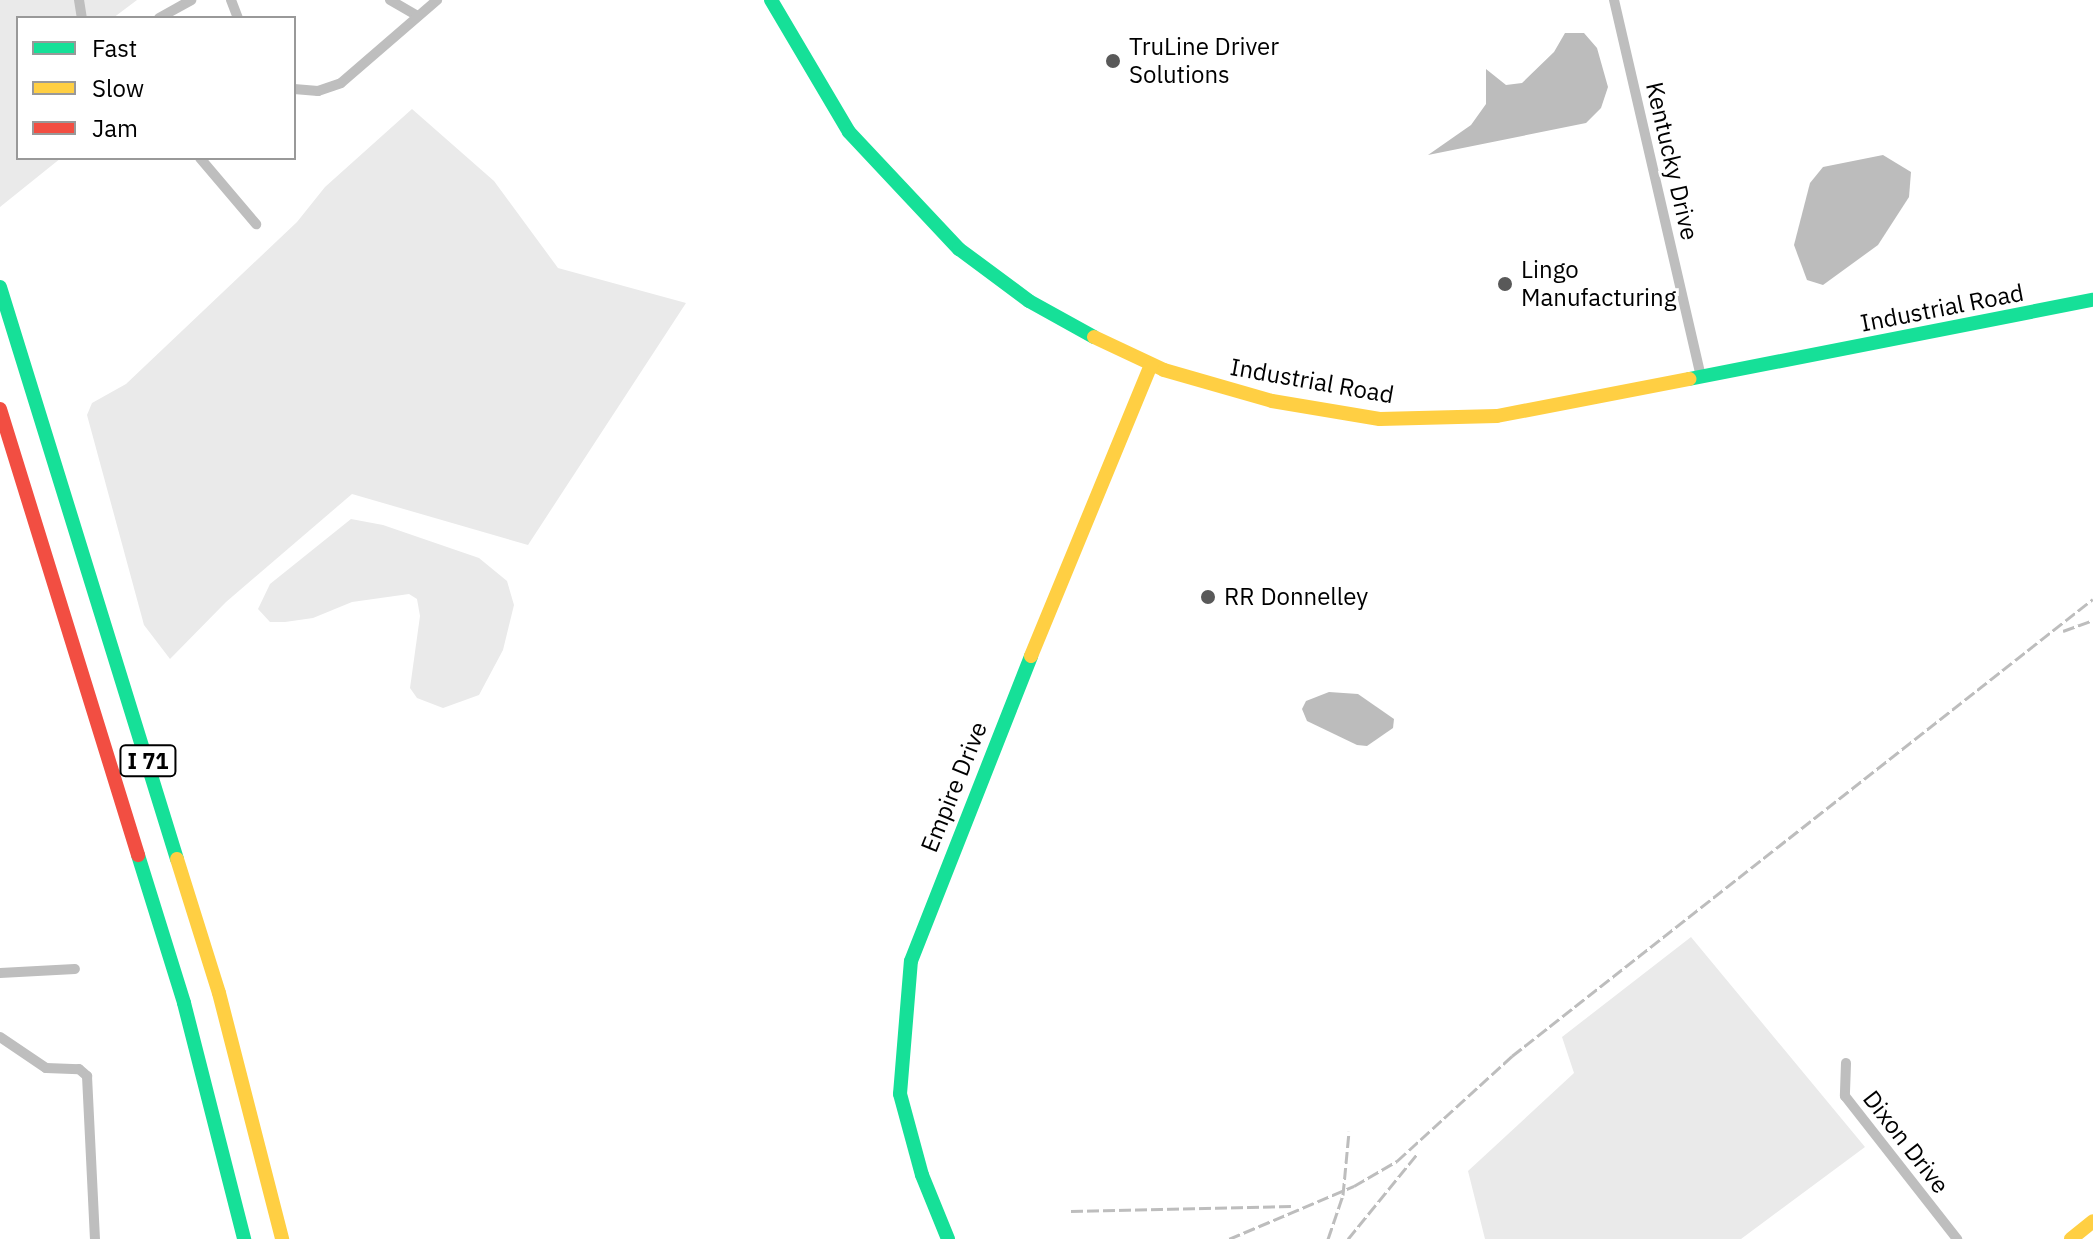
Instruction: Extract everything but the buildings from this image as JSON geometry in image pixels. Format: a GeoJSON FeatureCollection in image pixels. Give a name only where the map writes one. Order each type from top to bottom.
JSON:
{"type":"FeatureCollection","features":[{"type":"Feature","properties":{"kind":"main road","name":"Industrial Road"},"geometry":{"type":"LineString","coordinates":[[771,0],[849,132],[928,220],[1029,301],[1151,365],[1272,401],[1419,420],[1543,410],[2093,300]]}},
{"type":"Feature","properties":{"kind":"main road","name":"I 71"},"geometry":{"type":"LineString","coordinates":[[0,287],[219,993],[282,1239]]}},
{"type":"Feature","properties":{"kind":"main road","name":"Empire Drive"},"geometry":{"type":"LineString","coordinates":[[948,1239],[922,1175],[900,1094],[911,961],[928,907],[1151,365]]}},
{"type":"Feature","properties":{"kind":"main road","name":"I 71"},"geometry":{"type":"LineString","coordinates":[[0,409],[184,1003],[244,1239]]}},
{"type":"Feature","properties":{"kind":"main road"},"geometry":{"type":"LineString","coordinates":[[2071,1239],[2093,1221]]}},
{"type":"Feature","properties":{"kind":"street"},"geometry":{"type":"LineString","coordinates":[[163,16],[191,0]]}},
{"type":"Feature","properties":{"kind":"street"},"geometry":{"type":"LineString","coordinates":[[390,0],[418,16]]}},
{"type":"Feature","properties":{"kind":"street"},"geometry":{"type":"LineString","coordinates":[[296,89],[318,91],[341,83],[437,0]]}},
{"type":"Feature","properties":{"kind":"street","name":"Kentucky Drive"},"geometry":{"type":"LineString","coordinates":[[1614,0],[1701,378]]}},
{"type":"Feature","properties":{"kind":"street"},"geometry":{"type":"LineString","coordinates":[[202,160],[256,224]]}},
{"type":"Feature","properties":{"kind":"street"},"geometry":{"type":"LineString","coordinates":[[0,973],[75,969]]}},
{"type":"Feature","properties":{"kind":"street"},"geometry":{"type":"LineString","coordinates":[[0,1037],[46,1068],[79,1069],[87,1076],[95,1239]]}},
{"type":"Feature","properties":{"kind":"street","name":"Dixon Drive"},"geometry":{"type":"LineString","coordinates":[[1846,1063],[1845,1096],[1957,1239]]}},
{"type":"Feature","properties":{"kind":"shaded area"},"geometry":{"type":"Polygon","coordinates":[[[0,0],[137,0],[116,16],[16,16],[16,160],[59,160],[0,207],[0,0]]]}},
{"type":"Feature","properties":{"kind":"shaded area"},"geometry":{"type":"Polygon","coordinates":[[[1565,33],[1584,33],[1597,48],[1608,87],[1601,108],[1586,123],[1428,155],[1471,125],[1486,104],[1486,69],[1506,85],[1522,83],[1554,52],[1565,33]]]}},
{"type":"Feature","properties":{"kind":"shaded area"},"geometry":{"type":"Polygon","coordinates":[[[412,109],[494,181],[558,268],[686,303],[528,545],[352,494],[226,602],[170,659],[144,625],[87,415],[92,403],[126,384],[297,222],[325,187],[412,109]]]}},
{"type":"Feature","properties":{"kind":"shaded area"},"geometry":{"type":"Polygon","coordinates":[[[1883,155],[1911,172],[1909,197],[1878,245],[1823,285],[1807,280],[1794,245],[1810,183],[1823,167],[1883,155]]]}},
{"type":"Feature","properties":{"kind":"shaded area"},"geometry":{"type":"Polygon","coordinates":[[[351,519],[383,525],[479,558],[507,581],[514,605],[503,650],[479,695],[443,708],[417,698],[410,688],[420,616],[417,599],[409,594],[352,602],[313,618],[285,622],[270,622],[258,609],[270,584],[351,519]]]}},
{"type":"Feature","properties":{"kind":"shaded area"},"geometry":{"type":"Polygon","coordinates":[[[1329,692],[1358,694],[1394,719],[1393,728],[1367,746],[1357,745],[1307,721],[1302,709],[1306,701],[1329,692]]]}},
{"type":"Feature","properties":{"kind":"shaded area"},"geometry":{"type":"Polygon","coordinates":[[[1691,937],[1865,1147],[1741,1239],[1485,1239],[1468,1171],[1574,1073],[1562,1037],[1691,937]]]}},
{"type":"Feature","properties":{"kind":"railway"},"geometry":{"type":"LineString","coordinates":[[1229,1239],[1354,1186],[1397,1161],[1512,1056],[2093,599]]}},
{"type":"Feature","properties":{"kind":"railway"},"geometry":{"type":"LineString","coordinates":[[2063,631],[2093,620]]}},
{"type":"Feature","properties":{"kind":"railway"},"geometry":{"type":"LineString","coordinates":[[1328,1239],[1343,1195],[1349,1131]]}},
{"type":"Feature","properties":{"kind":"railway"},"geometry":{"type":"LineString","coordinates":[[1348,1239],[1418,1153]]}},
{"type":"Feature","properties":{"kind":"railway"},"geometry":{"type":"LineString","coordinates":[[1071,1211],[1291,1206]]}},
{"type":"Feature","properties":{"kind":"traffic: fast"},"geometry":{"type":"LineString","coordinates":[[771,0],[849,132],[959,249],[1029,301],[1094,337]]}},
{"type":"Feature","properties":{"kind":"traffic: fast"},"geometry":{"type":"LineString","coordinates":[[0,287],[177,859]]}},
{"type":"Feature","properties":{"kind":"traffic: fast"},"geometry":{"type":"LineString","coordinates":[[1689,379],[2093,300]]}},
{"type":"Feature","properties":{"kind":"traffic: fast"},"geometry":{"type":"LineString","coordinates":[[948,1239],[922,1175],[900,1094],[911,961],[1031,656]]}},
{"type":"Feature","properties":{"kind":"traffic: fast"},"geometry":{"type":"LineString","coordinates":[[138,855],[184,1003],[244,1239]]}},
{"type":"Feature","properties":{"kind":"traffic: slow"},"geometry":{"type":"LineString","coordinates":[[1094,337],[1164,370],[1272,401],[1380,419],[1497,416],[1689,379]]}},
{"type":"Feature","properties":{"kind":"traffic: slow"},"geometry":{"type":"LineString","coordinates":[[1031,656],[1151,365]]}},
{"type":"Feature","properties":{"kind":"traffic: slow"},"geometry":{"type":"LineString","coordinates":[[177,859],[219,993],[282,1239]]}},
{"type":"Feature","properties":{"kind":"traffic: slow"},"geometry":{"type":"LineString","coordinates":[[2071,1239],[2093,1221]]}},
{"type":"Feature","properties":{"kind":"traffic: jam"},"geometry":{"type":"LineString","coordinates":[[0,409],[138,855]]}},
{"type":"Feature","properties":{"kind":"place","name":"TruLine Driver Solutions"},"geometry":{"type":"Point","coordinates":[1113,61]}},
{"type":"Feature","properties":{"kind":"place","name":"Lingo Manufacturing"},"geometry":{"type":"Point","coordinates":[1505,284]}},
{"type":"Feature","properties":{"kind":"place","name":"RR Donnelley"},"geometry":{"type":"Point","coordinates":[1208,597]}}]}
